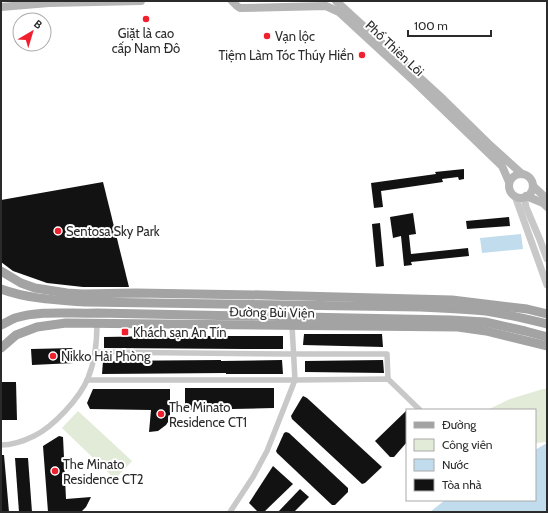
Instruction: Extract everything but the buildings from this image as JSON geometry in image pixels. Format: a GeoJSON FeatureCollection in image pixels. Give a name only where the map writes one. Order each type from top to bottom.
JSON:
{"type":"FeatureCollection","features":[{"type":"Feature","properties":{"kind":"main road"},"geometry":{"type":"LineString","coordinates":[[1,7],[49,3],[141,1]]}},
{"type":"Feature","properties":{"kind":"main road"},"geometry":{"type":"LineString","coordinates":[[232,1],[240,8],[326,6],[334,3]]}},
{"type":"Feature","properties":{"kind":"main road","name":"Phố Thiên Lôi"},"geometry":{"type":"LineString","coordinates":[[334,3],[443,99],[522,174]]}},
{"type":"Feature","properties":{"kind":"main road","name":"Phố Thiên Lôi"},"geometry":{"type":"LineString","coordinates":[[334,3],[339,12],[416,83],[502,166],[509,182]]}},
{"type":"Feature","properties":{"kind":"main road"},"geometry":{"type":"LineString","coordinates":[[525,197],[531,192],[531,179],[522,174],[514,176],[509,182],[509,190],[512,194],[518,197],[525,197],[546,202]]}},
{"type":"Feature","properties":{"kind":"main road"},"geometry":{"type":"LineString","coordinates":[[532,186],[546,202]]}},
{"type":"Feature","properties":{"kind":"main road","name":"Đường Bùi Viện"},"geometry":{"type":"LineString","coordinates":[[1,271],[35,288],[67,293],[84,298],[136,293],[445,300],[527,309],[547,314]]}},
{"type":"Feature","properties":{"kind":"main road","name":"Đường Bùi Viện"},"geometry":{"type":"LineString","coordinates":[[1,289],[14,294],[33,297],[451,308],[487,312],[547,324]]}},
{"type":"Feature","properties":{"kind":"main road"},"geometry":{"type":"LineString","coordinates":[[420,307],[420,320]]}},
{"type":"Feature","properties":{"kind":"main road"},"geometry":{"type":"LineString","coordinates":[[97,313],[97,324]]}},
{"type":"Feature","properties":{"kind":"main road","name":"Đường Bùi Viện"},"geometry":{"type":"LineString","coordinates":[[1,325],[14,318],[26,316],[42,314],[97,313],[458,327],[547,337]]}},
{"type":"Feature","properties":{"kind":"main road","name":"Đường Bùi Viện"},"geometry":{"type":"LineString","coordinates":[[1,348],[16,335],[37,327],[66,323],[97,324],[420,320],[485,322],[525,335],[547,346]]}},
{"type":"Feature","properties":{"kind":"street"},"geometry":{"type":"LineString","coordinates":[[515,196],[547,284]]}},
{"type":"Feature","properties":{"kind":"street"},"geometry":{"type":"LineString","coordinates":[[525,197],[526,207],[547,259]]}},
{"type":"Feature","properties":{"kind":"street"},"geometry":{"type":"LineString","coordinates":[[230,512],[253,477],[267,451],[295,380],[292,321]]}},
{"type":"Feature","properties":{"kind":"street"},"geometry":{"type":"LineString","coordinates":[[1,445],[10,445],[34,436],[50,425],[67,409],[87,380],[95,352],[97,324]]}},
{"type":"Feature","properties":{"kind":"street"},"geometry":{"type":"LineString","coordinates":[[95,352],[387,354],[388,379],[419,409]]}},
{"type":"Feature","properties":{"kind":"street"},"geometry":{"type":"LineString","coordinates":[[87,380],[388,379]]}},
{"type":"Feature","properties":{"kind":"green space"},"geometry":{"type":"Polygon","coordinates":[[[547,389],[547,442],[536,443],[536,409],[489,409],[510,399],[547,389]]]}},
{"type":"Feature","properties":{"kind":"green space"},"geometry":{"type":"Polygon","coordinates":[[[78,411],[132,461],[115,479],[62,428],[78,411]]]}},
{"type":"Feature","properties":{"kind":"water"},"geometry":{"type":"Polygon","coordinates":[[[521,234],[523,249],[482,253],[480,238],[521,234]]]}},
{"type":"Feature","properties":{"kind":"water"},"geometry":{"type":"Polygon","coordinates":[[[547,443],[547,512],[430,512],[444,501],[536,501],[536,449],[547,443]]]}},
{"type":"Feature","properties":{"kind":"place","name":"Giặt là cao cấp Nam Đô"},"geometry":{"type":"Point","coordinates":[146,19]}},
{"type":"Feature","properties":{"kind":"place","name":"Vạn lộc"},"geometry":{"type":"Point","coordinates":[267,36]}},
{"type":"Feature","properties":{"kind":"place","name":"Tiệm Làm Tóc Thúy Hiền"},"geometry":{"type":"Point","coordinates":[362,55]}},
{"type":"Feature","properties":{"kind":"place","name":"Sentosa Sky Park"},"geometry":{"type":"Point","coordinates":[58,231]}},
{"type":"Feature","properties":{"kind":"place","name":"Khách sạn An Tín"},"geometry":{"type":"Point","coordinates":[125,332]}},
{"type":"Feature","properties":{"kind":"place","name":"Nikko Hải Phòng"},"geometry":{"type":"Point","coordinates":[53,356]}},
{"type":"Feature","properties":{"kind":"place","name":"The Minato Residence CT1"},"geometry":{"type":"Point","coordinates":[161,414]}},
{"type":"Feature","properties":{"kind":"place","name":"The Minato Residence CT2"},"geometry":{"type":"Point","coordinates":[55,471]}}]}
